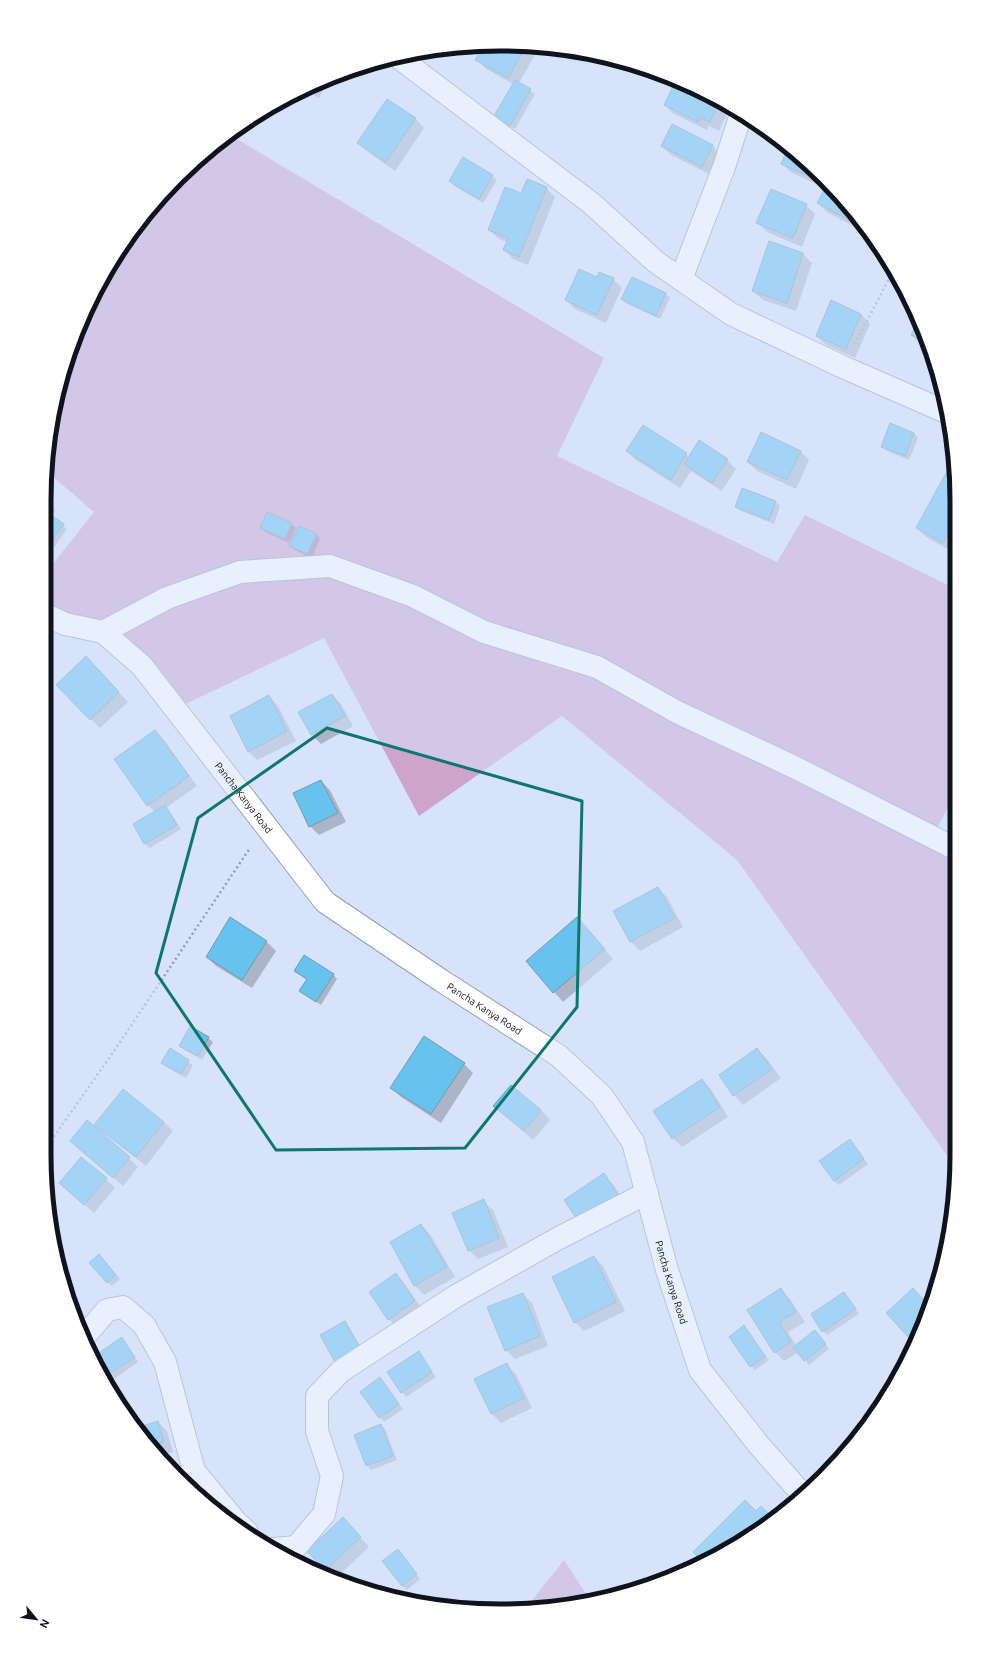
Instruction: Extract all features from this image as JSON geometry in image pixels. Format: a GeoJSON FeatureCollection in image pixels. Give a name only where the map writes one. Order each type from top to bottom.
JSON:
{"type":"FeatureCollection","features":[{"type":"Feature","properties":{"kind":"street"},"geometry":{"type":"LineString","coordinates":[[404,62],[591,203],[656,262],[731,314],[843,367],[940,409]]}},
{"type":"Feature","properties":{"kind":"street"},"geometry":{"type":"LineString","coordinates":[[681,279],[724,167],[739,120]]}},
{"type":"Feature","properties":{"kind":"street"},"geometry":{"type":"LineString","coordinates":[[103,632],[167,598],[240,572],[330,566],[413,596],[484,632],[597,667],[677,712],[794,767],[950,846]]}},
{"type":"Feature","properties":{"kind":"street","name":"Pancha Kanya Road"},"geometry":{"type":"LineString","coordinates":[[51,617],[65,624],[103,632],[142,666],[265,826],[326,902],[442,981],[559,1056],[602,1096],[633,1142],[667,1270],[700,1370],[758,1444],[799,1490]]}},
{"type":"Feature","properties":{"kind":"street"},"geometry":{"type":"LineString","coordinates":[[284,1548],[296,1547],[324,1514],[332,1476],[317,1431],[317,1396],[341,1371],[456,1296],[557,1238],[647,1194]]}},
{"type":"Feature","properties":{"kind":"street"},"geometry":{"type":"LineString","coordinates":[[88,1333],[108,1310],[123,1308],[144,1325],[165,1362],[194,1471],[227,1511]]}},
{"type":"Feature","properties":{"kind":"path"},"geometry":{"type":"LineString","coordinates":[[843,367],[890,276]]}},
{"type":"Feature","properties":{"kind":"path"},"geometry":{"type":"LineString","coordinates":[[51,1141],[112,1054],[265,826]]}},
{"type":"Feature","properties":{"kind":"highlighted area"},"geometry":{"type":"Polygon","coordinates":[[[327,728],[582,801],[577,1007],[465,1148],[276,1150],[156,973],[198,818],[327,728]]]}},
{"type":"Feature","properties":{"kind":"shaded area"},"geometry":{"type":"Polygon","coordinates":[[[235,138],[604,358],[557,456],[777,562],[805,515],[950,586],[950,804],[932,837],[950,856],[950,1159],[737,860],[562,716],[419,816],[324,638],[175,709],[103,632],[51,616],[51,566],[94,512],[52,476],[55,442],[66,384],[85,328],[111,276],[144,227],[183,183],[204,163],[235,138]]]}},
{"type":"Feature","properties":{"kind":"shaded area"},"geometry":{"type":"Polygon","coordinates":[[[564,1560],[587,1595],[559,1600],[530,1603],[564,1560]]]}},
{"type":"Feature","properties":{"kind":"building"},"geometry":{"type":"Polygon","coordinates":[[[480,52],[523,52],[508,78],[475,60],[480,52]]]}},
{"type":"Feature","properties":{"kind":"building"},"geometry":{"type":"Polygon","coordinates":[[[515,80],[531,89],[510,126],[494,116],[515,80]]]}},
{"type":"Feature","properties":{"kind":"building"},"geometry":{"type":"Polygon","coordinates":[[[673,85],[717,107],[710,122],[700,118],[698,122],[664,105],[673,85]]]}},
{"type":"Feature","properties":{"kind":"building"},"geometry":{"type":"Polygon","coordinates":[[[387,99],[416,118],[386,162],[357,143],[387,99]]]}},
{"type":"Feature","properties":{"kind":"building"},"geometry":{"type":"Polygon","coordinates":[[[672,124],[713,145],[702,167],[661,146],[672,124]]]}},
{"type":"Feature","properties":{"kind":"building"},"geometry":{"type":"Polygon","coordinates":[[[786,154],[813,178],[781,164],[786,154]]]}},
{"type":"Feature","properties":{"kind":"building"},"geometry":{"type":"Polygon","coordinates":[[[463,157],[493,175],[479,199],[449,181],[463,157]]]}},
{"type":"Feature","properties":{"kind":"building"},"geometry":{"type":"Polygon","coordinates":[[[527,179],[547,187],[519,257],[503,250],[508,238],[488,230],[505,187],[521,193],[527,179]]]}},
{"type":"Feature","properties":{"kind":"building"},"geometry":{"type":"Polygon","coordinates":[[[771,189],[807,204],[793,238],[756,223],[771,189]]]}},
{"type":"Feature","properties":{"kind":"building"},"geometry":{"type":"Polygon","coordinates":[[[824,190],[853,222],[817,203],[824,190]]]}},
{"type":"Feature","properties":{"kind":"building"},"geometry":{"type":"Polygon","coordinates":[[[769,241],[803,253],[787,303],[752,291],[769,241]]]}},
{"type":"Feature","properties":{"kind":"building"},"geometry":{"type":"Polygon","coordinates":[[[579,269],[597,277],[599,272],[614,278],[597,315],[565,300],[579,269]]]}},
{"type":"Feature","properties":{"kind":"building"},"geometry":{"type":"Polygon","coordinates":[[[632,277],[666,293],[656,316],[621,299],[632,277]]]}},
{"type":"Feature","properties":{"kind":"building"},"geometry":{"type":"Polygon","coordinates":[[[831,300],[861,314],[846,349],[816,336],[831,300]]]}},
{"type":"Feature","properties":{"kind":"building"},"geometry":{"type":"Polygon","coordinates":[[[915,326],[920,340],[911,335],[915,326]]]}},
{"type":"Feature","properties":{"kind":"building"},"geometry":{"type":"Polygon","coordinates":[[[890,423],[914,433],[905,456],[881,447],[890,423]]]}},
{"type":"Feature","properties":{"kind":"building"},"geometry":{"type":"Polygon","coordinates":[[[643,425],[687,453],[671,480],[626,451],[643,425]]]}},
{"type":"Feature","properties":{"kind":"building"},"geometry":{"type":"Polygon","coordinates":[[[761,432],[801,451],[787,480],[747,462],[761,432]]]}},
{"type":"Feature","properties":{"kind":"building"},"geometry":{"type":"Polygon","coordinates":[[[699,440],[728,459],[712,483],[684,464],[699,440]]]}},
{"type":"Feature","properties":{"kind":"building"},"geometry":{"type":"Polygon","coordinates":[[[949,468],[950,531],[943,543],[916,528],[949,468]]]}},
{"type":"Feature","properties":{"kind":"building"},"geometry":{"type":"Polygon","coordinates":[[[742,488],[776,501],[769,520],[735,507],[742,488]]]}},
{"type":"Feature","properties":{"kind":"building"},"geometry":{"type":"Polygon","coordinates":[[[267,512],[292,523],[285,539],[260,528],[267,512]]]}},
{"type":"Feature","properties":{"kind":"building"},"geometry":{"type":"Polygon","coordinates":[[[51,515],[64,524],[51,541],[51,515]]]}},
{"type":"Feature","properties":{"kind":"building"},"geometry":{"type":"Polygon","coordinates":[[[299,526],[317,534],[307,554],[289,546],[299,526]]]}},
{"type":"Feature","properties":{"kind":"building"},"geometry":{"type":"Polygon","coordinates":[[[86,656],[119,692],[90,720],[56,685],[86,656]]]}},
{"type":"Feature","properties":{"kind":"building"},"geometry":{"type":"Polygon","coordinates":[[[332,694],[345,716],[311,735],[298,712],[332,694]]]}},
{"type":"Feature","properties":{"kind":"building"},"geometry":{"type":"Polygon","coordinates":[[[269,695],[287,731],[248,752],[230,716],[269,695]]]}},
{"type":"Feature","properties":{"kind":"building"},"geometry":{"type":"Polygon","coordinates":[[[155,730],[189,776],[147,806],[114,759],[155,730]]]}},
{"type":"Feature","properties":{"kind":"building"},"geometry":{"type":"Polygon","coordinates":[[[321,780],[338,813],[309,827],[293,793],[321,780]]]}},
{"type":"Feature","properties":{"kind":"building"},"geometry":{"type":"Polygon","coordinates":[[[165,805],[177,825],[144,844],[133,824],[165,805]]]}},
{"type":"Feature","properties":{"kind":"building"},"geometry":{"type":"Polygon","coordinates":[[[658,887],[675,918],[630,942],[613,911],[658,887]]]}},
{"type":"Feature","properties":{"kind":"building"},"geometry":{"type":"Polygon","coordinates":[[[230,917],[267,941],[242,980],[206,957],[230,917]]]}},
{"type":"Feature","properties":{"kind":"building"},"geometry":{"type":"Polygon","coordinates":[[[577,917],[605,949],[553,993],[526,961],[577,917]]]}},
{"type":"Feature","properties":{"kind":"building"},"geometry":{"type":"Polygon","coordinates":[[[304,955],[334,974],[316,1002],[299,991],[307,979],[294,971],[304,955]]]}},
{"type":"Feature","properties":{"kind":"building"},"geometry":{"type":"Polygon","coordinates":[[[190,1026],[209,1037],[198,1056],[179,1046],[190,1026]]]}},
{"type":"Feature","properties":{"kind":"building"},"geometry":{"type":"Polygon","coordinates":[[[424,1036],[465,1063],[431,1114],[390,1088],[424,1036]]]}},
{"type":"Feature","properties":{"kind":"building"},"geometry":{"type":"Polygon","coordinates":[[[170,1048],[189,1060],[181,1074],[161,1063],[170,1048]]]}},
{"type":"Feature","properties":{"kind":"building"},"geometry":{"type":"Polygon","coordinates":[[[757,1048],[772,1069],[733,1096],[719,1075],[757,1048]]]}},
{"type":"Feature","properties":{"kind":"building"},"geometry":{"type":"Polygon","coordinates":[[[702,1079],[720,1107],[672,1139],[653,1111],[702,1079]]]}},
{"type":"Feature","properties":{"kind":"building"},"geometry":{"type":"Polygon","coordinates":[[[511,1085],[541,1110],[524,1131],[493,1106],[511,1085]]]}},
{"type":"Feature","properties":{"kind":"building"},"geometry":{"type":"Polygon","coordinates":[[[123,1089],[164,1122],[136,1157],[94,1125],[123,1089]]]}},
{"type":"Feature","properties":{"kind":"building"},"geometry":{"type":"Polygon","coordinates":[[[87,1120],[130,1157],[113,1178],[70,1141],[87,1120]]]}},
{"type":"Feature","properties":{"kind":"building"},"geometry":{"type":"Polygon","coordinates":[[[850,1139],[864,1159],[834,1181],[819,1161],[850,1139]]]}},
{"type":"Feature","properties":{"kind":"building"},"geometry":{"type":"Polygon","coordinates":[[[81,1157],[107,1178],[84,1205],[59,1183],[81,1157]]]}},
{"type":"Feature","properties":{"kind":"building"},"geometry":{"type":"Polygon","coordinates":[[[604,1173],[618,1195],[578,1221],[564,1200],[604,1173]]]}},
{"type":"Feature","properties":{"kind":"building"},"geometry":{"type":"Polygon","coordinates":[[[484,1199],[499,1238],[468,1251],[452,1213],[484,1199]]]}},
{"type":"Feature","properties":{"kind":"building"},"geometry":{"type":"Polygon","coordinates":[[[421,1224],[447,1267],[414,1286],[390,1242],[421,1224]]]}},
{"type":"Feature","properties":{"kind":"building"},"geometry":{"type":"Polygon","coordinates":[[[99,1254],[116,1275],[107,1283],[89,1263],[99,1254]]]}},
{"type":"Feature","properties":{"kind":"building"},"geometry":{"type":"Polygon","coordinates":[[[594,1256],[616,1302],[574,1323],[552,1277],[594,1256]]]}},
{"type":"Feature","properties":{"kind":"building"},"geometry":{"type":"Polygon","coordinates":[[[396,1273],[415,1301],[388,1320],[369,1292],[396,1273]]]}},
{"type":"Feature","properties":{"kind":"building"},"geometry":{"type":"Polygon","coordinates":[[[781,1288],[796,1312],[779,1322],[791,1342],[774,1353],[747,1310],[781,1288]]]}},
{"type":"Feature","properties":{"kind":"building"},"geometry":{"type":"Polygon","coordinates":[[[913,1288],[925,1302],[910,1339],[886,1313],[913,1288]]]}},
{"type":"Feature","properties":{"kind":"building"},"geometry":{"type":"Polygon","coordinates":[[[844,1292],[856,1309],[822,1332],[811,1314],[844,1292]]]}},
{"type":"Feature","properties":{"kind":"building"},"geometry":{"type":"Polygon","coordinates":[[[523,1293],[540,1336],[505,1351],[487,1307],[523,1293]]]}},
{"type":"Feature","properties":{"kind":"building"},"geometry":{"type":"Polygon","coordinates":[[[345,1321],[361,1350],[336,1364],[320,1335],[345,1321]]]}},
{"type":"Feature","properties":{"kind":"building"},"geometry":{"type":"Polygon","coordinates":[[[744,1325],[765,1356],[750,1367],[729,1337],[744,1325]]]}},
{"type":"Feature","properties":{"kind":"building"},"geometry":{"type":"Polygon","coordinates":[[[815,1330],[826,1344],[804,1361],[793,1347],[815,1330]]]}},
{"type":"Feature","properties":{"kind":"building"},"geometry":{"type":"Polygon","coordinates":[[[122,1337],[135,1358],[109,1375],[98,1354],[122,1337]]]}},
{"type":"Feature","properties":{"kind":"building"},"geometry":{"type":"Polygon","coordinates":[[[419,1351],[432,1372],[401,1393],[387,1372],[419,1351]]]}},
{"type":"Feature","properties":{"kind":"building"},"geometry":{"type":"Polygon","coordinates":[[[507,1363],[524,1398],[491,1414],[474,1379],[507,1363]]]}},
{"type":"Feature","properties":{"kind":"building"},"geometry":{"type":"Polygon","coordinates":[[[380,1377],[399,1404],[379,1418],[360,1392],[380,1377]]]}},
{"type":"Feature","properties":{"kind":"building"},"geometry":{"type":"Polygon","coordinates":[[[158,1421],[164,1442],[158,1445],[143,1426],[158,1421]]]}},
{"type":"Feature","properties":{"kind":"building"},"geometry":{"type":"Polygon","coordinates":[[[381,1424],[393,1456],[366,1466],[354,1435],[381,1424]]]}},
{"type":"Feature","properties":{"kind":"building"},"geometry":{"type":"Polygon","coordinates":[[[745,1500],[756,1511],[761,1506],[769,1514],[725,1544],[699,1558],[693,1552],[745,1500]]]}},
{"type":"Feature","properties":{"kind":"building"},"geometry":{"type":"Polygon","coordinates":[[[343,1517],[361,1537],[327,1569],[321,1567],[307,1551],[343,1517]]]}},
{"type":"Feature","properties":{"kind":"building"},"geometry":{"type":"Polygon","coordinates":[[[398,1549],[417,1574],[402,1586],[382,1561],[398,1549]]]}}]}
